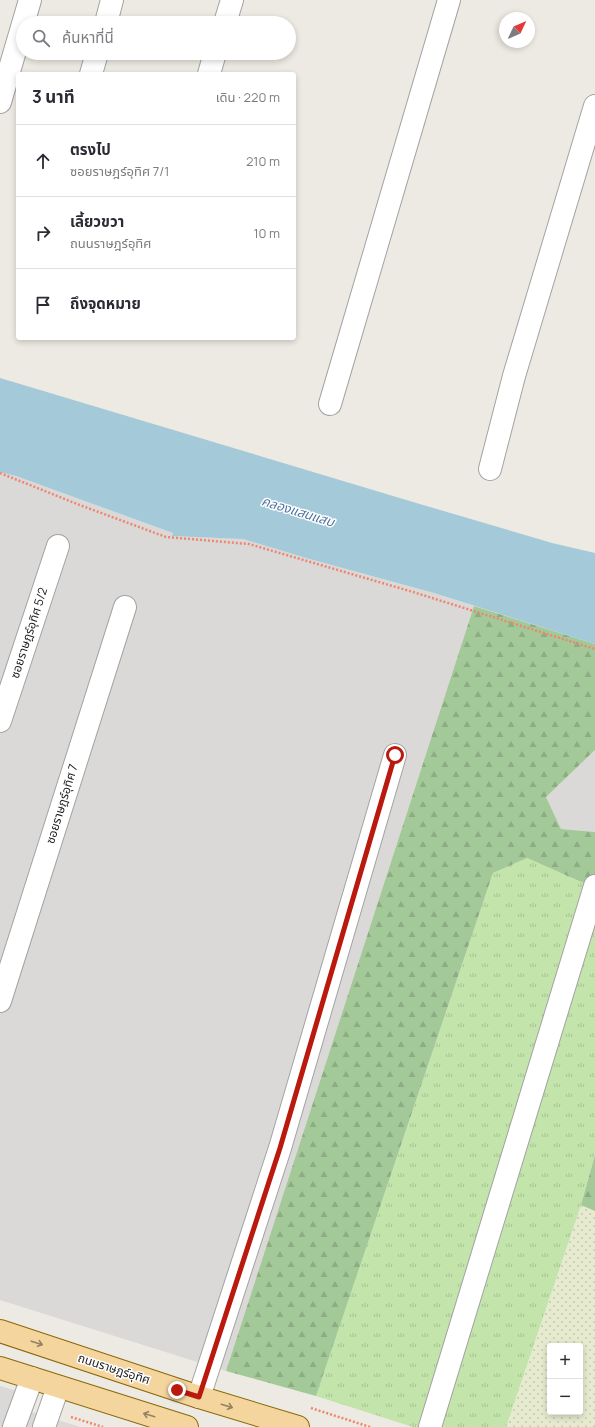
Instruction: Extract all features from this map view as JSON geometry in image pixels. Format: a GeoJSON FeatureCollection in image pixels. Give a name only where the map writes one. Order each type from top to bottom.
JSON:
{"type":"FeatureCollection","features":[{"type":"Feature","properties":{"kind":"main road","name":"ถนนราษฎร์อุทิศ"},"geometry":{"type":"LineString","coordinates":[[0,1331],[199,1397],[298,1427]]}},
{"type":"Feature","properties":{"kind":"main road"},"geometry":{"type":"LineString","coordinates":[[0,1368],[187,1427]]}},
{"type":"Feature","properties":{"kind":"street"},"geometry":{"type":"LineString","coordinates":[[25,16],[30,0]]}},
{"type":"Feature","properties":{"kind":"street"},"geometry":{"type":"LineString","coordinates":[[108,16],[112,0]]}},
{"type":"Feature","properties":{"kind":"street"},"geometry":{"type":"LineString","coordinates":[[226,16],[232,0]]}},
{"type":"Feature","properties":{"kind":"street"},"geometry":{"type":"LineString","coordinates":[[330,404],[449,0]]}},
{"type":"Feature","properties":{"kind":"street"},"geometry":{"type":"LineString","coordinates":[[0,102],[16,48]]}},
{"type":"Feature","properties":{"kind":"street"},"geometry":{"type":"LineString","coordinates":[[92,72],[95,60]]}},
{"type":"Feature","properties":{"kind":"street"},"geometry":{"type":"LineString","coordinates":[[210,72],[213,60]]}},
{"type":"Feature","properties":{"kind":"street"},"geometry":{"type":"LineString","coordinates":[[490,469],[514,376],[595,106]]}},
{"type":"Feature","properties":{"kind":"street","name":"ซอยราษฎร์อุทิศ 5/2"},"geometry":{"type":"LineString","coordinates":[[0,721],[58,546]]}},
{"type":"Feature","properties":{"kind":"street","name":"ซอยราษฎร์อุทิศ 7"},"geometry":{"type":"LineString","coordinates":[[0,1001],[125,607]]}},
{"type":"Feature","properties":{"kind":"street"},"geometry":{"type":"LineString","coordinates":[[199,1397],[280,1148],[395,755]]}},
{"type":"Feature","properties":{"kind":"street"},"geometry":{"type":"LineString","coordinates":[[430,1427],[595,886]]}},
{"type":"Feature","properties":{"kind":"street"},"geometry":{"type":"LineString","coordinates":[[14,1427],[32,1378]]}},
{"type":"Feature","properties":{"kind":"street"},"geometry":{"type":"LineString","coordinates":[[44,1427],[58,1387]]}},
{"type":"Feature","properties":{"kind":"path"},"geometry":{"type":"LineString","coordinates":[[0,473],[77,504],[166,537],[249,544],[413,592],[595,649]]}},
{"type":"Feature","properties":{"kind":"shaded area"},"geometry":{"type":"Polygon","coordinates":[[[0,472],[16,476],[173,533],[172,536],[243,539],[434,593],[474,606],[226,1371],[0,1300],[0,472]]]}},
{"type":"Feature","properties":{"kind":"shaded area"},"geometry":{"type":"Polygon","coordinates":[[[595,750],[595,832],[561,829],[546,797],[595,750]]]}},
{"type":"Feature","properties":{"kind":"shaded area"},"geometry":{"type":"Polygon","coordinates":[[[0,1386],[37,1397],[32,1412],[80,1427],[0,1427],[0,1386]]]}},
{"type":"Feature","properties":{"kind":"green space"},"geometry":{"type":"Polygon","coordinates":[[[474,606],[595,644],[595,750],[546,797],[561,829],[595,832],[595,888],[527,858],[493,873],[316,1396],[226,1371],[474,606]]]}},
{"type":"Feature","properties":{"kind":"green space"},"geometry":{"type":"Polygon","coordinates":[[[527,858],[595,888],[595,1155],[581,1205],[506,1427],[413,1427],[316,1396],[493,873],[527,858]]]}},
{"type":"Feature","properties":{"kind":"green space"},"geometry":{"type":"Polygon","coordinates":[[[595,1155],[595,1211],[581,1205],[595,1155]]]}},
{"type":"Feature","properties":{"kind":"green space"},"geometry":{"type":"Polygon","coordinates":[[[581,1205],[595,1211],[595,1427],[506,1427],[581,1205]]]}},
{"type":"Feature","properties":{"kind":"water","name":"คลองแสนแสบ"},"geometry":{"type":"Polygon","coordinates":[[[0,378],[552,543],[595,553],[595,644],[434,593],[243,539],[172,536],[173,533],[16,476],[0,472],[0,378]]]}},
{"type":"Feature","properties":{"kind":"route"},"geometry":{"type":"LineString","coordinates":[[177,1390],[199,1397],[280,1148],[395,755]]}}]}
